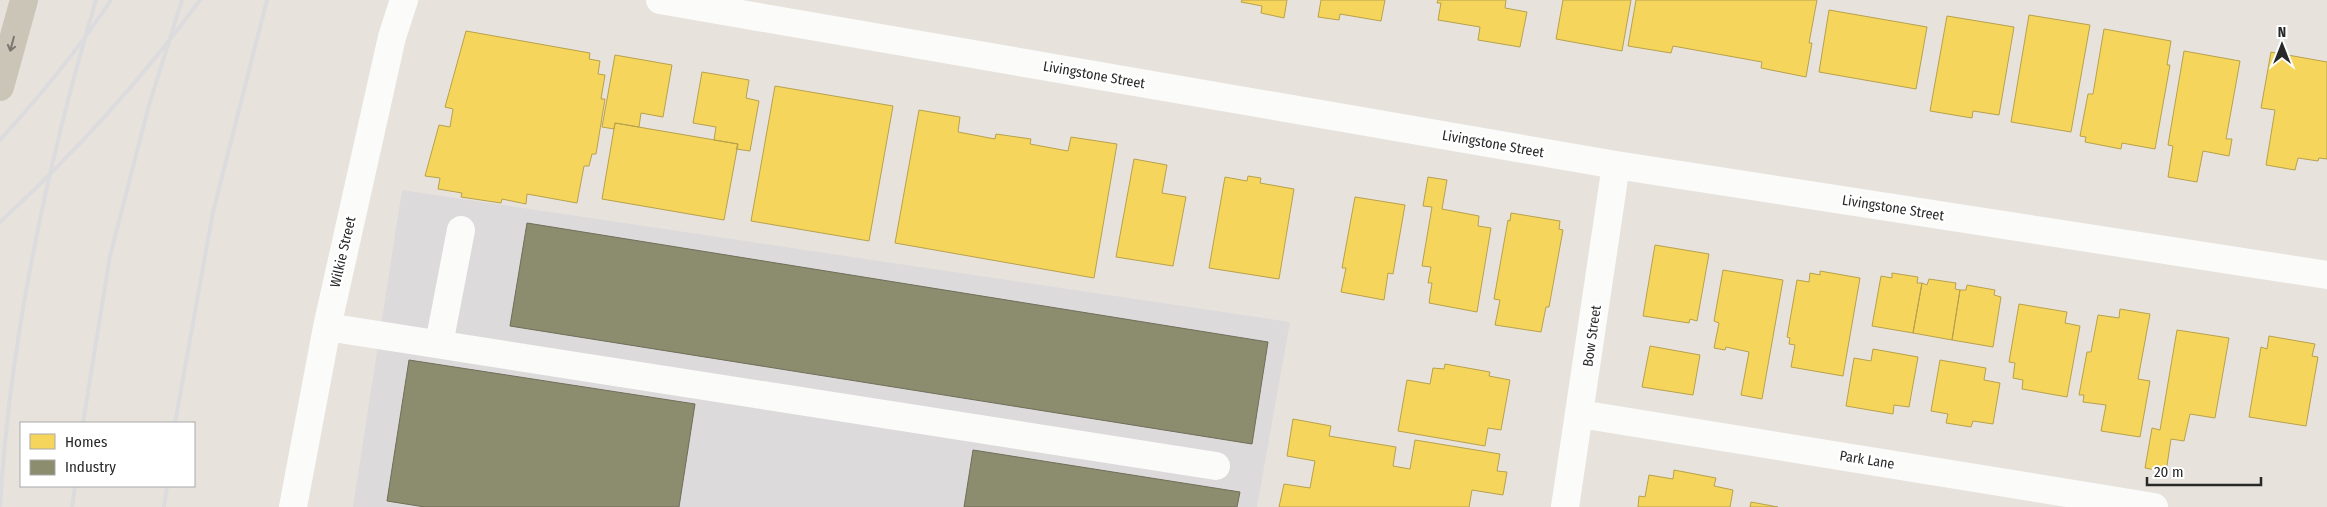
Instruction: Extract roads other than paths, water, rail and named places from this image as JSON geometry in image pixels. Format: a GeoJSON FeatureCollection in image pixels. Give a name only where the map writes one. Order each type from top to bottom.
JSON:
{"type":"FeatureCollection","features":[{"type":"Feature","properties":{"kind":"main road"},"geometry":{"type":"LineString","coordinates":[[0,87],[24,0]]}},
{"type":"Feature","properties":{"kind":"street","name":"Wilkie Street"},"geometry":{"type":"LineString","coordinates":[[293,507],[327,327],[392,37],[404,0]]}},
{"type":"Feature","properties":{"kind":"street","name":"Livingstone Street"},"geometry":{"type":"LineString","coordinates":[[660,0],[1616,165],[2327,275]]}},
{"type":"Feature","properties":{"kind":"street","name":"Bow Street"},"geometry":{"type":"LineString","coordinates":[[1565,507],[1616,165]]}},
{"type":"Feature","properties":{"kind":"street"},"geometry":{"type":"LineString","coordinates":[[439,344],[461,230]]}},
{"type":"Feature","properties":{"kind":"street"},"geometry":{"type":"LineString","coordinates":[[327,327],[1216,466]]}},
{"type":"Feature","properties":{"kind":"street","name":"Park Lane"},"geometry":{"type":"LineString","coordinates":[[1580,414],[2154,507]]}},
{"type":"Feature","properties":{"kind":"railway"},"geometry":{"type":"LineString","coordinates":[[0,507],[12,379],[33,251],[62,125],[96,0]]}},
{"type":"Feature","properties":{"kind":"railway"},"geometry":{"type":"LineString","coordinates":[[0,140],[86,37],[111,0]]}},
{"type":"Feature","properties":{"kind":"railway"},"geometry":{"type":"LineString","coordinates":[[83,422],[110,256],[149,105],[182,0]]}},
{"type":"Feature","properties":{"kind":"railway"},"geometry":{"type":"LineString","coordinates":[[0,222],[54,170],[105,116],[154,59],[200,0]]}},
{"type":"Feature","properties":{"kind":"railway"},"geometry":{"type":"LineString","coordinates":[[175,422],[213,212],[267,0]]}},
{"type":"Feature","properties":{"kind":"railway"},"geometry":{"type":"LineString","coordinates":[[72,507],[75,487]]}},
{"type":"Feature","properties":{"kind":"railway"},"geometry":{"type":"LineString","coordinates":[[164,507],[167,487]]}}]}
